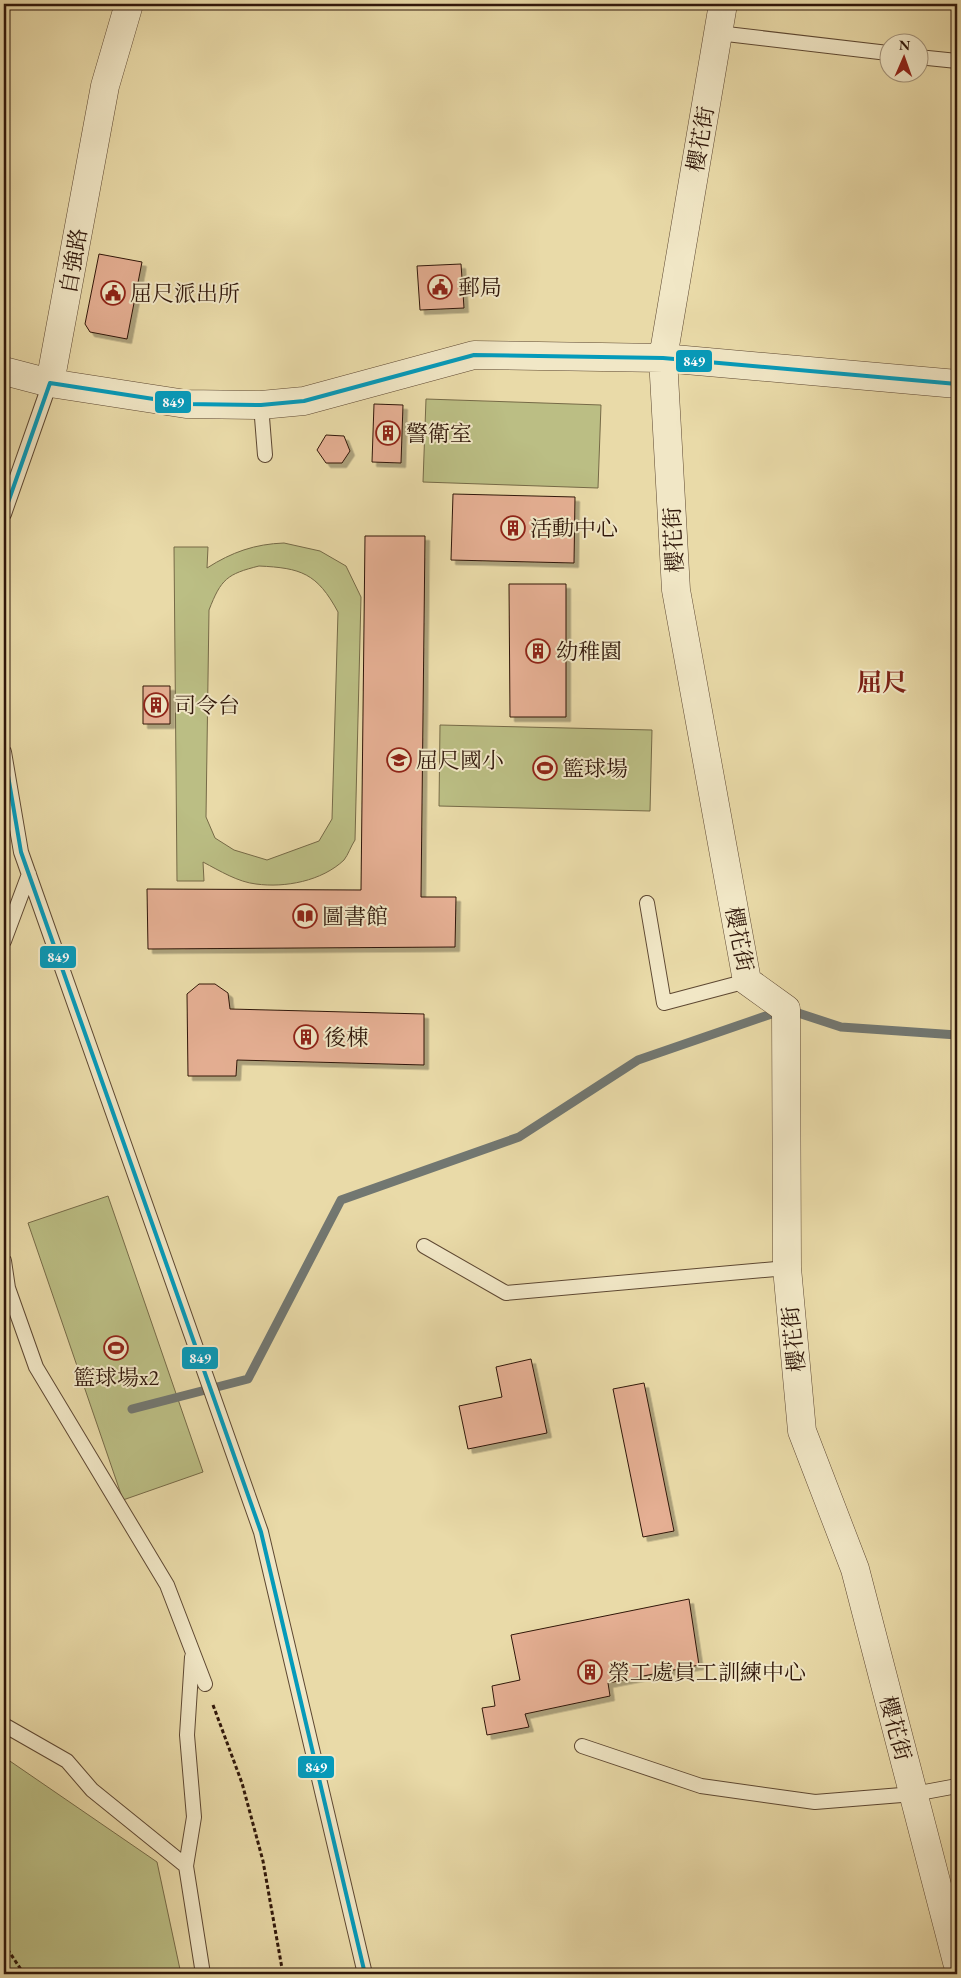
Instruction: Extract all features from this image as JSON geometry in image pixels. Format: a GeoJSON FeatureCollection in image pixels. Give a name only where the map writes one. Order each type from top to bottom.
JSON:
{"type":"FeatureCollection","features":[{"type":"Feature","properties":{"kind":"street","name":"自強路"},"geometry":{"type":"LineString","coordinates":[[50,383],[105,86],[129,4]]}},
{"type":"Feature","properties":{"kind":"street","name":"櫻花街"},"geometry":{"type":"LineString","coordinates":[[723,4],[663,358],[676,590],[747,981],[786,1009],[787,1268],[802,1431],[855,1569],[957,1962]]}},
{"type":"Feature","properties":{"kind":"street"},"geometry":{"type":"LineString","coordinates":[[4,371],[50,383],[186,404],[261,405],[304,401],[474,355],[663,358],[957,384]]}},
{"type":"Feature","properties":{"kind":"lane"},"geometry":{"type":"LineString","coordinates":[[718,33],[878,52]]}},
{"type":"Feature","properties":{"kind":"lane"},"geometry":{"type":"LineString","coordinates":[[928,58],[957,61]]}},
{"type":"Feature","properties":{"kind":"lane","name":"自強路"},"geometry":{"type":"LineString","coordinates":[[4,514],[50,383]]}},
{"type":"Feature","properties":{"kind":"lane"},"geometry":{"type":"LineString","coordinates":[[261,405],[265,455]]}},
{"type":"Feature","properties":{"kind":"lane"},"geometry":{"type":"LineString","coordinates":[[4,752],[21,852],[261,1532],[365,1974]]}},
{"type":"Feature","properties":{"kind":"lane"},"geometry":{"type":"LineString","coordinates":[[4,941],[29,874]]}},
{"type":"Feature","properties":{"kind":"lane"},"geometry":{"type":"LineString","coordinates":[[647,903],[664,1003],[747,981]]}},
{"type":"Feature","properties":{"kind":"lane"},"geometry":{"type":"LineString","coordinates":[[424,1246],[506,1293],[787,1268]]}},
{"type":"Feature","properties":{"kind":"lane"},"geometry":{"type":"LineString","coordinates":[[4,1261],[8,1288],[36,1366],[167,1585],[205,1684]]}},
{"type":"Feature","properties":{"kind":"lane"},"geometry":{"type":"LineString","coordinates":[[193,1652],[187,1735],[194,1818],[186,1866],[202,1974]]}},
{"type":"Feature","properties":{"kind":"lane"},"geometry":{"type":"LineString","coordinates":[[4,1725],[68,1761],[92,1790],[186,1866]]}},
{"type":"Feature","properties":{"kind":"lane"},"geometry":{"type":"LineString","coordinates":[[582,1746],[701,1786],[815,1802],[914,1794],[957,1786]]}},
{"type":"Feature","properties":{"kind":"path"},"geometry":{"type":"LineString","coordinates":[[205,1684],[242,1783],[263,1861],[283,1974]]}},
{"type":"Feature","properties":{"kind":"path"},"geometry":{"type":"LineString","coordinates":[[4,1944],[24,1974]]}},
{"type":"Feature","properties":{"kind":"green space"},"geometry":{"type":"Polygon","coordinates":[[[426,399],[601,405],[598,488],[423,482],[426,399]]]}},
{"type":"Feature","properties":{"kind":"green space"},"geometry":{"type":"Polygon","coordinates":[[[284,543],[320,551],[346,566],[361,597],[355,840],[347,856],[335,867],[314,878],[291,884],[267,885],[249,883],[229,876],[203,862],[204,881],[177,881],[174,547],[208,547],[207,568],[226,557],[244,550],[263,545],[284,543]],[[259,566],[232,575],[217,591],[209,610],[206,817],[215,838],[234,850],[267,860],[319,841],[332,819],[338,612],[323,589],[315,581],[297,571],[259,566]]]}},
{"type":"Feature","properties":{"kind":"green space","name":"籃球場"},"geometry":{"type":"Polygon","coordinates":[[[440,725],[652,730],[650,811],[439,806],[440,725]]]}},
{"type":"Feature","properties":{"kind":"green space","name":"籃球場x2"},"geometry":{"type":"Polygon","coordinates":[[[108,1196],[203,1472],[123,1500],[28,1223],[108,1196]]]}},
{"type":"Feature","properties":{"kind":"green space"},"geometry":{"type":"Polygon","coordinates":[[[4,1757],[157,1862],[181,1974],[4,1974],[4,1757]]]}},
{"type":"Feature","properties":{"kind":"building","name":"屈尺派出所"},"geometry":{"type":"Polygon","coordinates":[[[99,254],[142,262],[127,339],[90,332],[85,324],[99,254]]]}},
{"type":"Feature","properties":{"kind":"building","name":"郵局"},"geometry":{"type":"Polygon","coordinates":[[[461,264],[464,308],[420,310],[417,266],[461,264]]]}},
{"type":"Feature","properties":{"kind":"building","name":"警衛室"},"geometry":{"type":"Polygon","coordinates":[[[374,404],[403,405],[401,463],[372,462],[374,404]]]}},
{"type":"Feature","properties":{"kind":"building"},"geometry":{"type":"Polygon","coordinates":[[[326,435],[344,436],[350,451],[342,463],[326,463],[317,450],[326,435]]]}},
{"type":"Feature","properties":{"kind":"building","name":"活動中心"},"geometry":{"type":"Polygon","coordinates":[[[453,494],[575,497],[574,563],[451,560],[453,494]]]}},
{"type":"Feature","properties":{"kind":"building"},"geometry":{"type":"Polygon","coordinates":[[[365,536],[425,536],[421,897],[456,897],[455,947],[148,949],[147,889],[361,890],[365,536]]]}},
{"type":"Feature","properties":{"kind":"building","name":"幼稚園"},"geometry":{"type":"Polygon","coordinates":[[[509,584],[566,584],[566,717],[510,717],[509,584]]]}},
{"type":"Feature","properties":{"kind":"building","name":"司令台"},"geometry":{"type":"Polygon","coordinates":[[[143,686],[170,686],[170,724],[143,724],[143,686]]]}},
{"type":"Feature","properties":{"kind":"building","name":"後棟"},"geometry":{"type":"Polygon","coordinates":[[[199,984],[215,984],[228,993],[230,1009],[424,1014],[424,1065],[237,1060],[236,1076],[188,1076],[187,994],[199,984]]]}},
{"type":"Feature","properties":{"kind":"building"},"geometry":{"type":"Polygon","coordinates":[[[531,1359],[547,1433],[468,1449],[459,1406],[502,1397],[496,1367],[531,1359]]]}},
{"type":"Feature","properties":{"kind":"building"},"geometry":{"type":"Polygon","coordinates":[[[644,1383],[674,1531],[643,1537],[613,1389],[644,1383]]]}},
{"type":"Feature","properties":{"kind":"building","name":"榮工處員工訓練中心"},"geometry":{"type":"Polygon","coordinates":[[[689,1599],[699,1665],[608,1683],[610,1696],[525,1714],[529,1727],[487,1735],[482,1708],[495,1706],[492,1686],[520,1680],[511,1635],[689,1599]]]}},
{"type":"Feature","properties":{"kind":"waterway"},"geometry":{"type":"LineString","coordinates":[[132,1409],[248,1379],[341,1200],[519,1137],[638,1060],[786,1009],[841,1027],[957,1035]]}},
{"type":"Feature","properties":{"kind":"transit line","name":"849"},"geometry":{"type":"LineString","coordinates":[[4,514],[50,383],[186,404],[261,405],[304,401],[474,355],[663,358],[957,384]]}},
{"type":"Feature","properties":{"kind":"transit line","name":"849"},"geometry":{"type":"LineString","coordinates":[[4,752],[21,852],[261,1532],[365,1974]]}},
{"type":"Feature","properties":{"kind":"place","name":"郵局"},"geometry":{"type":"Point","coordinates":[440,287]}},
{"type":"Feature","properties":{"kind":"place","name":"屈尺派出所"},"geometry":{"type":"Point","coordinates":[113,293]}},
{"type":"Feature","properties":{"kind":"place","name":"警衛室"},"geometry":{"type":"Point","coordinates":[388,433]}},
{"type":"Feature","properties":{"kind":"place","name":"活動中心"},"geometry":{"type":"Point","coordinates":[513,528]}},
{"type":"Feature","properties":{"kind":"place","name":"幼稚園"},"geometry":{"type":"Point","coordinates":[538,651]}},
{"type":"Feature","properties":{"kind":"place","name":"司令台"},"geometry":{"type":"Point","coordinates":[156,705]}},
{"type":"Feature","properties":{"kind":"place","name":"屈尺國小"},"geometry":{"type":"Point","coordinates":[399,760]}},
{"type":"Feature","properties":{"kind":"place","name":"籃球場"},"geometry":{"type":"Point","coordinates":[545,768]}},
{"type":"Feature","properties":{"kind":"place","name":"圖書館"},"geometry":{"type":"Point","coordinates":[305,916]}},
{"type":"Feature","properties":{"kind":"place","name":"後棟"},"geometry":{"type":"Point","coordinates":[306,1037]}},
{"type":"Feature","properties":{"kind":"place","name":"籃球場x2"},"geometry":{"type":"Point","coordinates":[116,1348]}},
{"type":"Feature","properties":{"kind":"place","name":"榮工處員工訓練中心"},"geometry":{"type":"Point","coordinates":[590,1672]}},
{"type":"Feature","properties":{"kind":"district","name":"屈尺"},"geometry":{"type":"Point","coordinates":[882,682]}}]}
